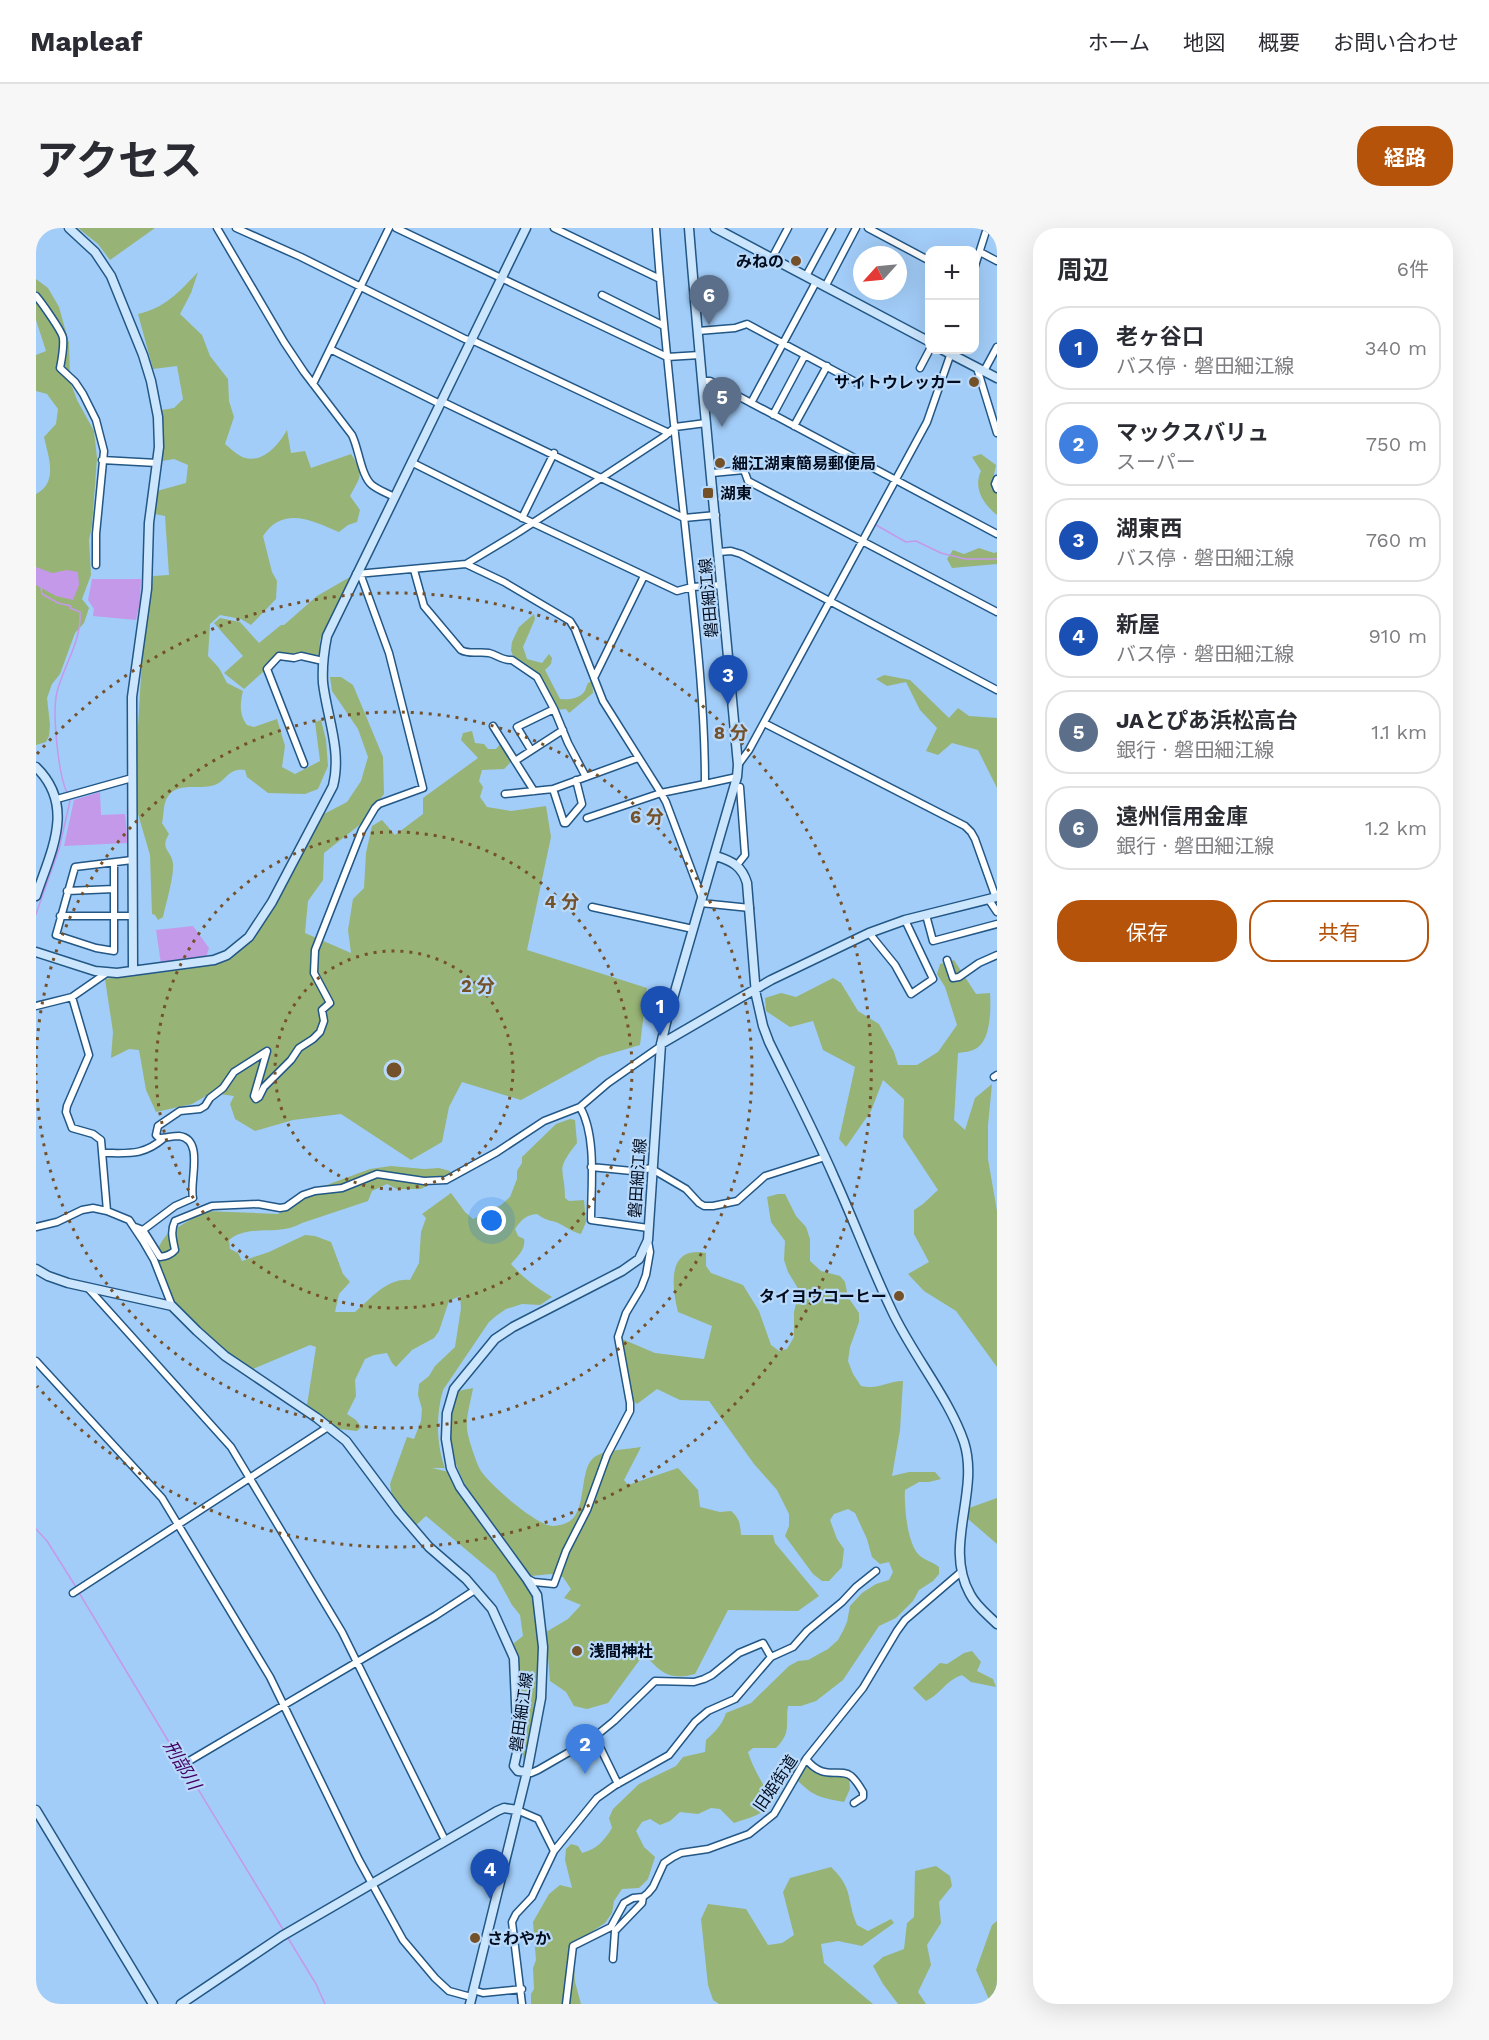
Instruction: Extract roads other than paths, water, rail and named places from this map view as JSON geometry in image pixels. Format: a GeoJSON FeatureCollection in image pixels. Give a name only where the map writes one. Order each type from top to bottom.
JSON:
{"type":"FeatureCollection","features":[{"type":"Feature","properties":{"kind":"street"},"geometry":{"type":"LineString","coordinates":[[69,228],[84,240],[103,263],[115,285],[143,355],[158,417],[159,447],[149,523],[144,624],[132,697],[133,971]]}},
{"type":"Feature","properties":{"kind":"street"},"geometry":{"type":"LineString","coordinates":[[217,228],[284,342],[352,435],[357,444],[366,477],[372,485],[394,497]]}},
{"type":"Feature","properties":{"kind":"street"},"geometry":{"type":"LineString","coordinates":[[236,228],[301,257],[465,339],[669,433]]}},
{"type":"Feature","properties":{"kind":"street"},"geometry":{"type":"LineString","coordinates":[[313,384],[389,228]]}},
{"type":"Feature","properties":{"kind":"street"},"geometry":{"type":"LineString","coordinates":[[396,228],[667,357],[700,355]]}},
{"type":"Feature","properties":{"kind":"street"},"geometry":{"type":"LineString","coordinates":[[36,952],[95,971],[133,971],[214,960],[227,955],[249,937],[272,902],[333,786],[336,750],[323,682],[323,661],[327,636],[526,228]]}},
{"type":"Feature","properties":{"kind":"street"},"geometry":{"type":"LineString","coordinates":[[554,228],[660,279]]}},
{"type":"Feature","properties":{"kind":"street"},"geometry":{"type":"LineString","coordinates":[[656,228],[667,357],[692,588],[704,730],[705,784]]}},
{"type":"Feature","properties":{"kind":"street","name":"磐田細江線"},"geometry":{"type":"LineString","coordinates":[[471,1997],[527,1772],[541,1698],[543,1647],[537,1595],[460,1486],[451,1468],[446,1439],[446,1419],[454,1389],[495,1339],[513,1326],[622,1271],[639,1259],[648,1240],[661,1045],[693,929],[738,782],[689,228]]}},
{"type":"Feature","properties":{"kind":"street"},"geometry":{"type":"LineString","coordinates":[[715,228],[925,339]]}},
{"type":"Feature","properties":{"kind":"street"},"geometry":{"type":"LineString","coordinates":[[772,258],[788,228]]}},
{"type":"Feature","properties":{"kind":"street"},"geometry":{"type":"LineString","coordinates":[[806,276],[832,228]]}},
{"type":"Feature","properties":{"kind":"street"},"geometry":{"type":"LineString","coordinates":[[825,287],[856,228]]}},
{"type":"Feature","properties":{"kind":"street"},"geometry":{"type":"LineString","coordinates":[[868,228],[925,258]]}},
{"type":"Feature","properties":{"kind":"street"},"geometry":{"type":"LineString","coordinates":[[979,255],[987,228]]}},
{"type":"Feature","properties":{"kind":"street"},"geometry":{"type":"LineString","coordinates":[[980,252],[997,261]]}},
{"type":"Feature","properties":{"kind":"street"},"geometry":{"type":"LineString","coordinates":[[751,403],[816,282]]}},
{"type":"Feature","properties":{"kind":"street"},"geometry":{"type":"LineString","coordinates":[[36,296],[50,319],[61,331],[63,348],[60,368],[75,382],[83,394],[96,420],[104,451],[96,534],[96,565]]}},
{"type":"Feature","properties":{"kind":"street"},"geometry":{"type":"LineString","coordinates":[[602,296],[664,326]]}},
{"type":"Feature","properties":{"kind":"street"},"geometry":{"type":"LineString","coordinates":[[698,332],[735,328],[747,324],[859,384]]}},
{"type":"Feature","properties":{"kind":"street"},"geometry":{"type":"LineString","coordinates":[[980,369],[997,347]]}},
{"type":"Feature","properties":{"kind":"street"},"geometry":{"type":"LineString","coordinates":[[330,349],[554,453],[684,518],[716,515]]}},
{"type":"Feature","properties":{"kind":"street"},"geometry":{"type":"LineString","coordinates":[[920,368],[927,354]]}},
{"type":"Feature","properties":{"kind":"street"},"geometry":{"type":"LineString","coordinates":[[738,765],[764,723],[927,422],[947,354]]}},
{"type":"Feature","properties":{"kind":"street"},"geometry":{"type":"LineString","coordinates":[[953,354],[997,378]]}},
{"type":"Feature","properties":{"kind":"street"},"geometry":{"type":"LineString","coordinates":[[773,415],[805,355]]}},
{"type":"Feature","properties":{"kind":"street"},"geometry":{"type":"LineString","coordinates":[[794,426],[827,366]]}},
{"type":"Feature","properties":{"kind":"street"},"geometry":{"type":"LineString","coordinates":[[980,369],[997,434]]}},
{"type":"Feature","properties":{"kind":"street"},"geometry":{"type":"LineString","coordinates":[[702,381],[710,381],[997,534]]}},
{"type":"Feature","properties":{"kind":"street"},"geometry":{"type":"LineString","coordinates":[[356,574],[466,564],[533,523],[675,427],[706,423]]}},
{"type":"Feature","properties":{"kind":"street"},"geometry":{"type":"LineString","coordinates":[[522,518],[554,453]]}},
{"type":"Feature","properties":{"kind":"street"},"geometry":{"type":"LineString","coordinates":[[102,460],[157,463]]}},
{"type":"Feature","properties":{"kind":"street"},"geometry":{"type":"LineString","coordinates":[[411,462],[522,518],[677,591],[722,585]]}},
{"type":"Feature","properties":{"kind":"street"},"geometry":{"type":"LineString","coordinates":[[712,472],[744,470],[748,481],[997,612]]}},
{"type":"Feature","properties":{"kind":"street"},"geometry":{"type":"LineString","coordinates":[[997,479],[995,484],[997,489]]}},
{"type":"Feature","properties":{"kind":"street"},"geometry":{"type":"LineString","coordinates":[[719,552],[731,551],[741,554],[997,690]]}},
{"type":"Feature","properties":{"kind":"street"},"geometry":{"type":"LineString","coordinates":[[466,564],[504,582],[570,621],[603,701],[666,802],[702,901],[750,908]]}},
{"type":"Feature","properties":{"kind":"street"},"geometry":{"type":"LineString","coordinates":[[414,570],[424,606],[460,650],[467,653],[489,653],[512,660],[537,677],[586,777]]}},
{"type":"Feature","properties":{"kind":"street"},"geometry":{"type":"LineString","coordinates":[[143,1230],[175,1206],[193,1197],[195,1155],[193,1148],[186,1138],[178,1136],[159,1138],[156,1135],[158,1126],[180,1111],[200,1109],[223,1088],[234,1072],[267,1051],[266,1062],[254,1096],[256,1099],[260,1097],[261,1092],[299,1048],[320,1032],[324,1021],[322,1010],[330,1003],[314,974],[315,950],[362,830],[379,804],[423,788],[389,653],[361,576],[356,574]]}},
{"type":"Feature","properties":{"kind":"street"},"geometry":{"type":"LineString","coordinates":[[594,678],[645,576]]}},
{"type":"Feature","properties":{"kind":"street"},"geometry":{"type":"LineString","coordinates":[[304,764],[267,669],[279,656],[294,658],[302,656],[323,661]]}},
{"type":"Feature","properties":{"kind":"street"},"geometry":{"type":"LineString","coordinates":[[531,750],[517,727],[554,709]]}},
{"type":"Feature","properties":{"kind":"street"},"geometry":{"type":"LineString","coordinates":[[764,723],[965,826],[975,839],[997,912]]}},
{"type":"Feature","properties":{"kind":"street"},"geometry":{"type":"LineString","coordinates":[[494,726],[534,791]]}},
{"type":"Feature","properties":{"kind":"street"},"geometry":{"type":"LineString","coordinates":[[515,761],[563,730]]}},
{"type":"Feature","properties":{"kind":"street"},"geometry":{"type":"LineString","coordinates":[[505,794],[553,789],[638,758]]}},
{"type":"Feature","properties":{"kind":"street"},"geometry":{"type":"LineString","coordinates":[[36,767],[48,780],[57,799],[58,813],[57,831],[36,896]]}},
{"type":"Feature","properties":{"kind":"street"},"geometry":{"type":"LineString","coordinates":[[57,799],[132,778]]}},
{"type":"Feature","properties":{"kind":"street"},"geometry":{"type":"LineString","coordinates":[[553,789],[564,823],[566,823],[582,804],[576,780]]}},
{"type":"Feature","properties":{"kind":"street"},"geometry":{"type":"LineString","coordinates":[[587,818],[661,793],[705,784],[738,782],[744,855],[737,865]]}},
{"type":"Feature","properties":{"kind":"street"},"geometry":{"type":"LineString","coordinates":[[716,856],[737,865],[744,872],[750,908],[758,1007],[766,1034],[825,1157],[892,1311],[950,1412],[964,1442],[969,1469],[961,1537],[962,1572],[971,1596],[997,1624]]}},
{"type":"Feature","properties":{"kind":"street"},"geometry":{"type":"LineString","coordinates":[[114,864],[114,951],[96,948],[56,935],[75,867],[132,860]]}},
{"type":"Feature","properties":{"kind":"street"},"geometry":{"type":"LineString","coordinates":[[68,891],[114,889]]}},
{"type":"Feature","properties":{"kind":"street"},"geometry":{"type":"LineString","coordinates":[[135,1227],[143,1230],[160,1257],[172,1254],[175,1250],[172,1234],[175,1221],[212,1206],[258,1204],[286,1207],[303,1195],[315,1191],[342,1188],[377,1173],[424,1181],[446,1180],[497,1152],[544,1121],[580,1107],[608,1083],[661,1045],[756,988],[869,933],[905,920],[994,898]]}},
{"type":"Feature","properties":{"kind":"street"},"geometry":{"type":"LineString","coordinates":[[592,907],[693,929]]}},
{"type":"Feature","properties":{"kind":"street"},"geometry":{"type":"LineString","coordinates":[[926,915],[933,940],[997,924]]}},
{"type":"Feature","properties":{"kind":"street"},"geometry":{"type":"LineString","coordinates":[[60,916],[132,916]]}},
{"type":"Feature","properties":{"kind":"street"},"geometry":{"type":"LineString","coordinates":[[869,933],[895,965],[911,994],[933,979],[905,920]]}},
{"type":"Feature","properties":{"kind":"street"},"geometry":{"type":"LineString","coordinates":[[947,960],[953,978],[959,977],[979,963],[997,955]]}},
{"type":"Feature","properties":{"kind":"street"},"geometry":{"type":"LineString","coordinates":[[36,1006],[72,997],[109,972]]}},
{"type":"Feature","properties":{"kind":"street"},"geometry":{"type":"LineString","coordinates":[[72,997],[89,1055],[66,1112],[72,1128],[93,1134],[101,1140],[107,1211]]}},
{"type":"Feature","properties":{"kind":"street"},"geometry":{"type":"LineString","coordinates":[[580,1107],[586,1122],[590,1145],[591,1220],[648,1228]]}},
{"type":"Feature","properties":{"kind":"street"},"geometry":{"type":"LineString","coordinates":[[103,1153],[139,1153],[150,1149],[164,1138]]}},
{"type":"Feature","properties":{"kind":"street"},"geometry":{"type":"LineString","coordinates":[[591,1167],[632,1171],[652,1168],[686,1189],[699,1203],[704,1206],[713,1206],[737,1201],[765,1176],[825,1157]]}},
{"type":"Feature","properties":{"kind":"street"},"geometry":{"type":"LineString","coordinates":[[36,1227],[57,1222],[82,1210],[93,1208],[129,1220],[154,1260],[172,1306],[225,1356],[346,1441],[399,1512],[429,1547],[466,1579],[492,1609],[514,1658],[518,1748],[514,1766],[518,1771],[531,1773],[594,1737],[656,1681],[694,1682],[704,1679],[739,1653],[764,1643],[771,1657]]}},
{"type":"Feature","properties":{"kind":"street"},"geometry":{"type":"LineString","coordinates":[[527,1579],[554,1584],[566,1551],[587,1510],[607,1455],[630,1411],[618,1337],[626,1313],[646,1275],[650,1252],[648,1240]]}},
{"type":"Feature","properties":{"kind":"street"},"geometry":{"type":"LineString","coordinates":[[36,1269],[57,1280],[172,1306]]}},
{"type":"Feature","properties":{"kind":"street"},"geometry":{"type":"LineString","coordinates":[[88,1287],[231,1447],[342,1632],[445,1840]]}},
{"type":"Feature","properties":{"kind":"street"},"geometry":{"type":"LineString","coordinates":[[36,1361],[162,1498],[270,1677],[359,1860],[404,1940],[435,1978],[449,1991],[471,1997],[522,1989]]}},
{"type":"Feature","properties":{"kind":"street"},"geometry":{"type":"LineString","coordinates":[[73,1593],[328,1427]]}},
{"type":"Feature","properties":{"kind":"street"},"geometry":{"type":"LineString","coordinates":[[522,2004],[522,1989],[512,1922],[516,1914],[532,1897],[554,1851],[597,1798],[669,1755],[694,1722],[708,1711],[735,1699],[771,1657],[793,1647],[807,1631],[876,1571]]}},
{"type":"Feature","properties":{"kind":"street","name":"旧姫街道"},"geometry":{"type":"LineString","coordinates":[[566,2004],[573,1946],[611,1927],[624,1903],[643,1897],[652,1887],[664,1863],[673,1857],[681,1853],[708,1849],[750,1834],[774,1814],[806,1759],[867,1682],[905,1620],[962,1572]]}},
{"type":"Feature","properties":{"kind":"street"},"geometry":{"type":"LineString","coordinates":[[179,1767],[475,1590]]}},
{"type":"Feature","properties":{"kind":"street"},"geometry":{"type":"LineString","coordinates":[[594,1737],[618,1784]]}},
{"type":"Feature","properties":{"kind":"street"},"geometry":{"type":"LineString","coordinates":[[806,1759],[812,1767],[820,1771],[847,1774],[853,1777],[863,1792],[863,1797],[854,1803]]}},
{"type":"Feature","properties":{"kind":"street"},"geometry":{"type":"LineString","coordinates":[[181,2004],[282,1936],[504,1808],[517,1810],[538,1819],[554,1851]]}},
{"type":"Feature","properties":{"kind":"street"},"geometry":{"type":"LineString","coordinates":[[36,1810],[153,2004]]}},
{"type":"Feature","properties":{"kind":"street"},"geometry":{"type":"LineString","coordinates":[[613,1959],[615,1931],[642,1903],[643,1897]]}},
{"type":"Feature","properties":{"kind":"waterway"},"geometry":{"type":"LineString","coordinates":[[876,525],[906,542],[916,541],[941,553],[965,559],[997,559]]}},
{"type":"Feature","properties":{"kind":"waterway"},"geometry":{"type":"LineString","coordinates":[[41,588],[42,594],[80,612],[78,633],[60,682],[56,701],[59,758],[67,793]]}},
{"type":"Feature","properties":{"kind":"waterway"},"geometry":{"type":"LineString","coordinates":[[36,914],[59,849],[70,801],[68,797]]}},
{"type":"Feature","properties":{"kind":"waterway","name":"刑部川"},"geometry":{"type":"LineString","coordinates":[[36,1529],[47,1541],[76,1587]]}},
{"type":"Feature","properties":{"kind":"waterway","name":"刑部川"},"geometry":{"type":"LineString","coordinates":[[78,1591],[181,1762]]}},
{"type":"Feature","properties":{"kind":"waterway","name":"刑部川"},"geometry":{"type":"LineString","coordinates":[[184,1766],[284,1931]]}},
{"type":"Feature","properties":{"kind":"waterway","name":"刑部川"},"geometry":{"type":"LineString","coordinates":[[288,1938],[316,1984],[325,2004]]}},
{"type":"Feature","properties":{"kind":"place","name":"みねの"},"geometry":{"type":"Point","coordinates":[796,261]}},
{"type":"Feature","properties":{"kind":"place","name":"遠州信用金庫"},"geometry":{"type":"Point","coordinates":[709,325]}},
{"type":"Feature","properties":{"kind":"place","name":"サイトウレッカー"},"geometry":{"type":"Point","coordinates":[974,382]}},
{"type":"Feature","properties":{"kind":"place","name":"JAとぴあ浜松高台"},"geometry":{"type":"Point","coordinates":[722,427]}},
{"type":"Feature","properties":{"kind":"place","name":"細江湖東簡易郵便局"},"geometry":{"type":"Point","coordinates":[720,463]}},
{"type":"Feature","properties":{"kind":"place","name":"湖東"},"geometry":{"type":"Point","coordinates":[708,493]}},
{"type":"Feature","properties":{"kind":"place","name":"湖東西"},"geometry":{"type":"Point","coordinates":[728,705]}},
{"type":"Feature","properties":{"kind":"place","name":"老ヶ谷口"},"geometry":{"type":"Point","coordinates":[660,1036]}},
{"type":"Feature","properties":{"kind":"place","name":"タイヨウコーヒー"},"geometry":{"type":"Point","coordinates":[899,1296]}},
{"type":"Feature","properties":{"kind":"place","name":"浅間神社"},"geometry":{"type":"Point","coordinates":[577,1651]}},
{"type":"Feature","properties":{"kind":"place","name":"マックスバリュ"},"geometry":{"type":"Point","coordinates":[585,1774]}},
{"type":"Feature","properties":{"kind":"place","name":"新屋"},"geometry":{"type":"Point","coordinates":[490,1899]}},
{"type":"Feature","properties":{"kind":"place","name":"さわやか"},"geometry":{"type":"Point","coordinates":[475,1938]}}]}
